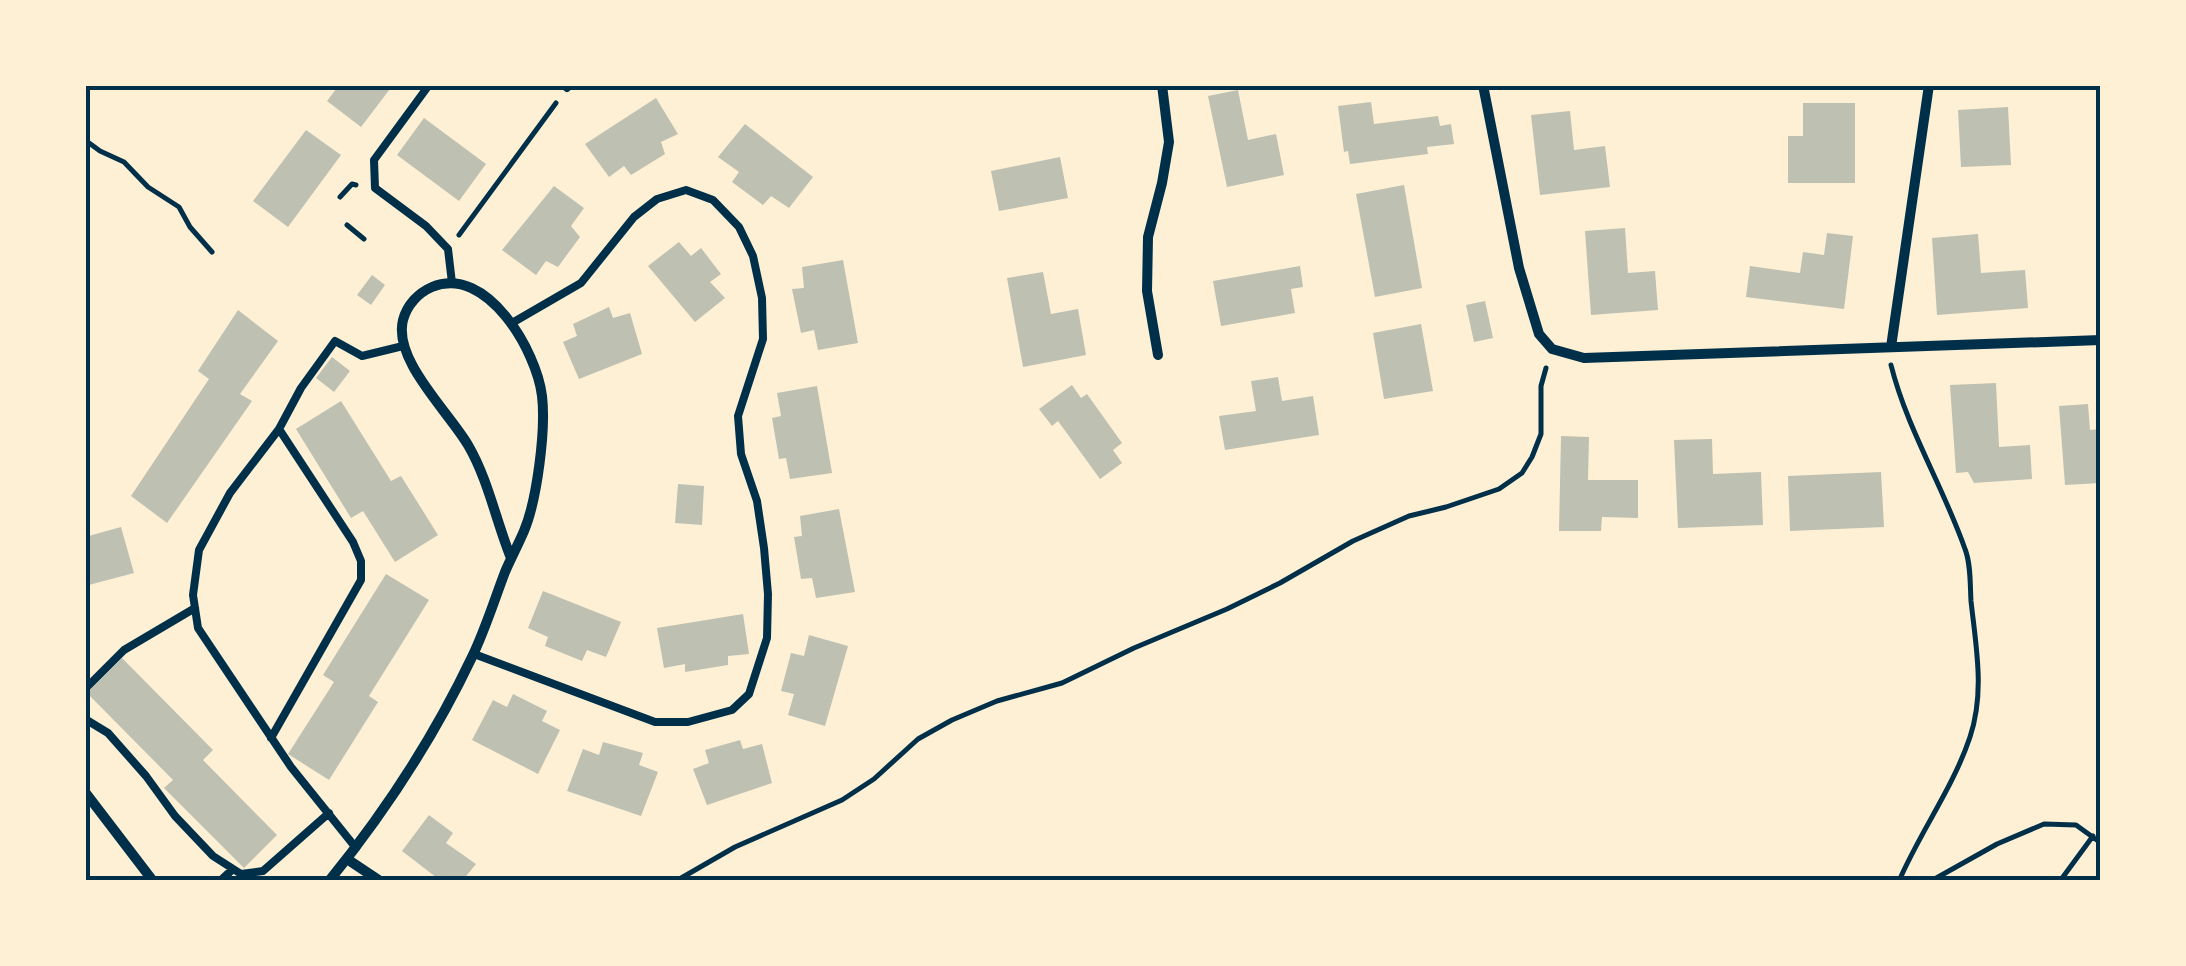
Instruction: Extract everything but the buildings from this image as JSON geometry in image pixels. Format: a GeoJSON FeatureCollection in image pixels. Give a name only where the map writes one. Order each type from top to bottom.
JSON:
{"type":"FeatureCollection","features":[{"type":"Feature","properties":{"kind":"street"},"geometry":{"type":"LineString","coordinates":[[1158,355],[1147,291],[1148,236],[1169,142],[1162,85]]}},
{"type":"Feature","properties":{"kind":"street"},"geometry":{"type":"LineString","coordinates":[[1483,85],[1519,268],[1539,334],[1552,350],[1584,358],[2101,340]]}},
{"type":"Feature","properties":{"kind":"street"},"geometry":{"type":"LineString","coordinates":[[1890,347],[1929,85]]}},
{"type":"Feature","properties":{"kind":"street"},"geometry":{"type":"LineString","coordinates":[[329,881],[356,848],[430,737],[474,654],[510,558],[526,528],[540,454],[543,418],[539,375],[512,323],[467,286],[428,288],[411,303],[402,324],[402,346],[469,446],[510,558]]}},
{"type":"Feature","properties":{"kind":"street"},"geometry":{"type":"LineString","coordinates":[[85,792],[154,881]]}},
{"type":"Feature","properties":{"kind":"street"},"geometry":{"type":"LineString","coordinates":[[347,859],[380,881]]}},
{"type":"Feature","properties":{"kind":"lane"},"geometry":{"type":"LineString","coordinates":[[430,85],[374,160],[375,188],[426,226],[448,249],[452,284]]}},
{"type":"Feature","properties":{"kind":"lane"},"geometry":{"type":"LineString","coordinates":[[474,654],[656,722],[688,722],[732,710],[750,694],[767,638],[764,548],[757,501],[741,454],[738,416],[763,339],[762,298],[753,256],[740,227],[712,200],[686,190],[657,199],[634,218],[580,283],[512,323]]}},
{"type":"Feature","properties":{"kind":"lane"},"geometry":{"type":"LineString","coordinates":[[356,848],[291,768],[198,628],[193,596],[199,550],[230,493],[279,429],[301,388],[335,340],[362,356],[402,346]]}},
{"type":"Feature","properties":{"kind":"lane"},"geometry":{"type":"LineString","coordinates":[[271,738],[361,580],[361,560],[354,542],[279,429]]}},
{"type":"Feature","properties":{"kind":"lane"},"geometry":{"type":"LineString","coordinates":[[85,689],[124,650],[195,608]]}},
{"type":"Feature","properties":{"kind":"lane"},"geometry":{"type":"LineString","coordinates":[[85,719],[108,734],[213,856],[241,874],[263,871],[329,813]]}},
{"type":"Feature","properties":{"kind":"lane"},"geometry":{"type":"LineString","coordinates":[[220,881],[233,869]]}},
{"type":"Feature","properties":{"kind":"path"},"geometry":{"type":"LineString","coordinates":[[448,249],[566,86]]}},
{"type":"Feature","properties":{"kind":"path"},"geometry":{"type":"LineString","coordinates":[[85,140],[124,162],[148,187],[179,207],[212,252]]}},
{"type":"Feature","properties":{"kind":"path"},"geometry":{"type":"LineString","coordinates":[[347,225],[364,239]]}},
{"type":"Feature","properties":{"kind":"path"},"geometry":{"type":"LineString","coordinates":[[1890,347],[1900,398],[1967,552],[1979,678],[1970,737],[1899,881]]}},
{"type":"Feature","properties":{"kind":"path"},"geometry":{"type":"LineString","coordinates":[[676,881],[735,847],[842,800],[874,779],[918,739],[952,720],[997,700],[1062,683],[1228,609],[1353,541],[1409,516],[1499,489],[1522,473],[1542,434],[1541,386],[1552,350]]}},
{"type":"Feature","properties":{"kind":"path"},"geometry":{"type":"LineString","coordinates":[[1930,881],[2044,824],[2076,825],[2101,844]]}},
{"type":"Feature","properties":{"kind":"path"},"geometry":{"type":"LineString","coordinates":[[2060,881],[2093,836]]}}]}
